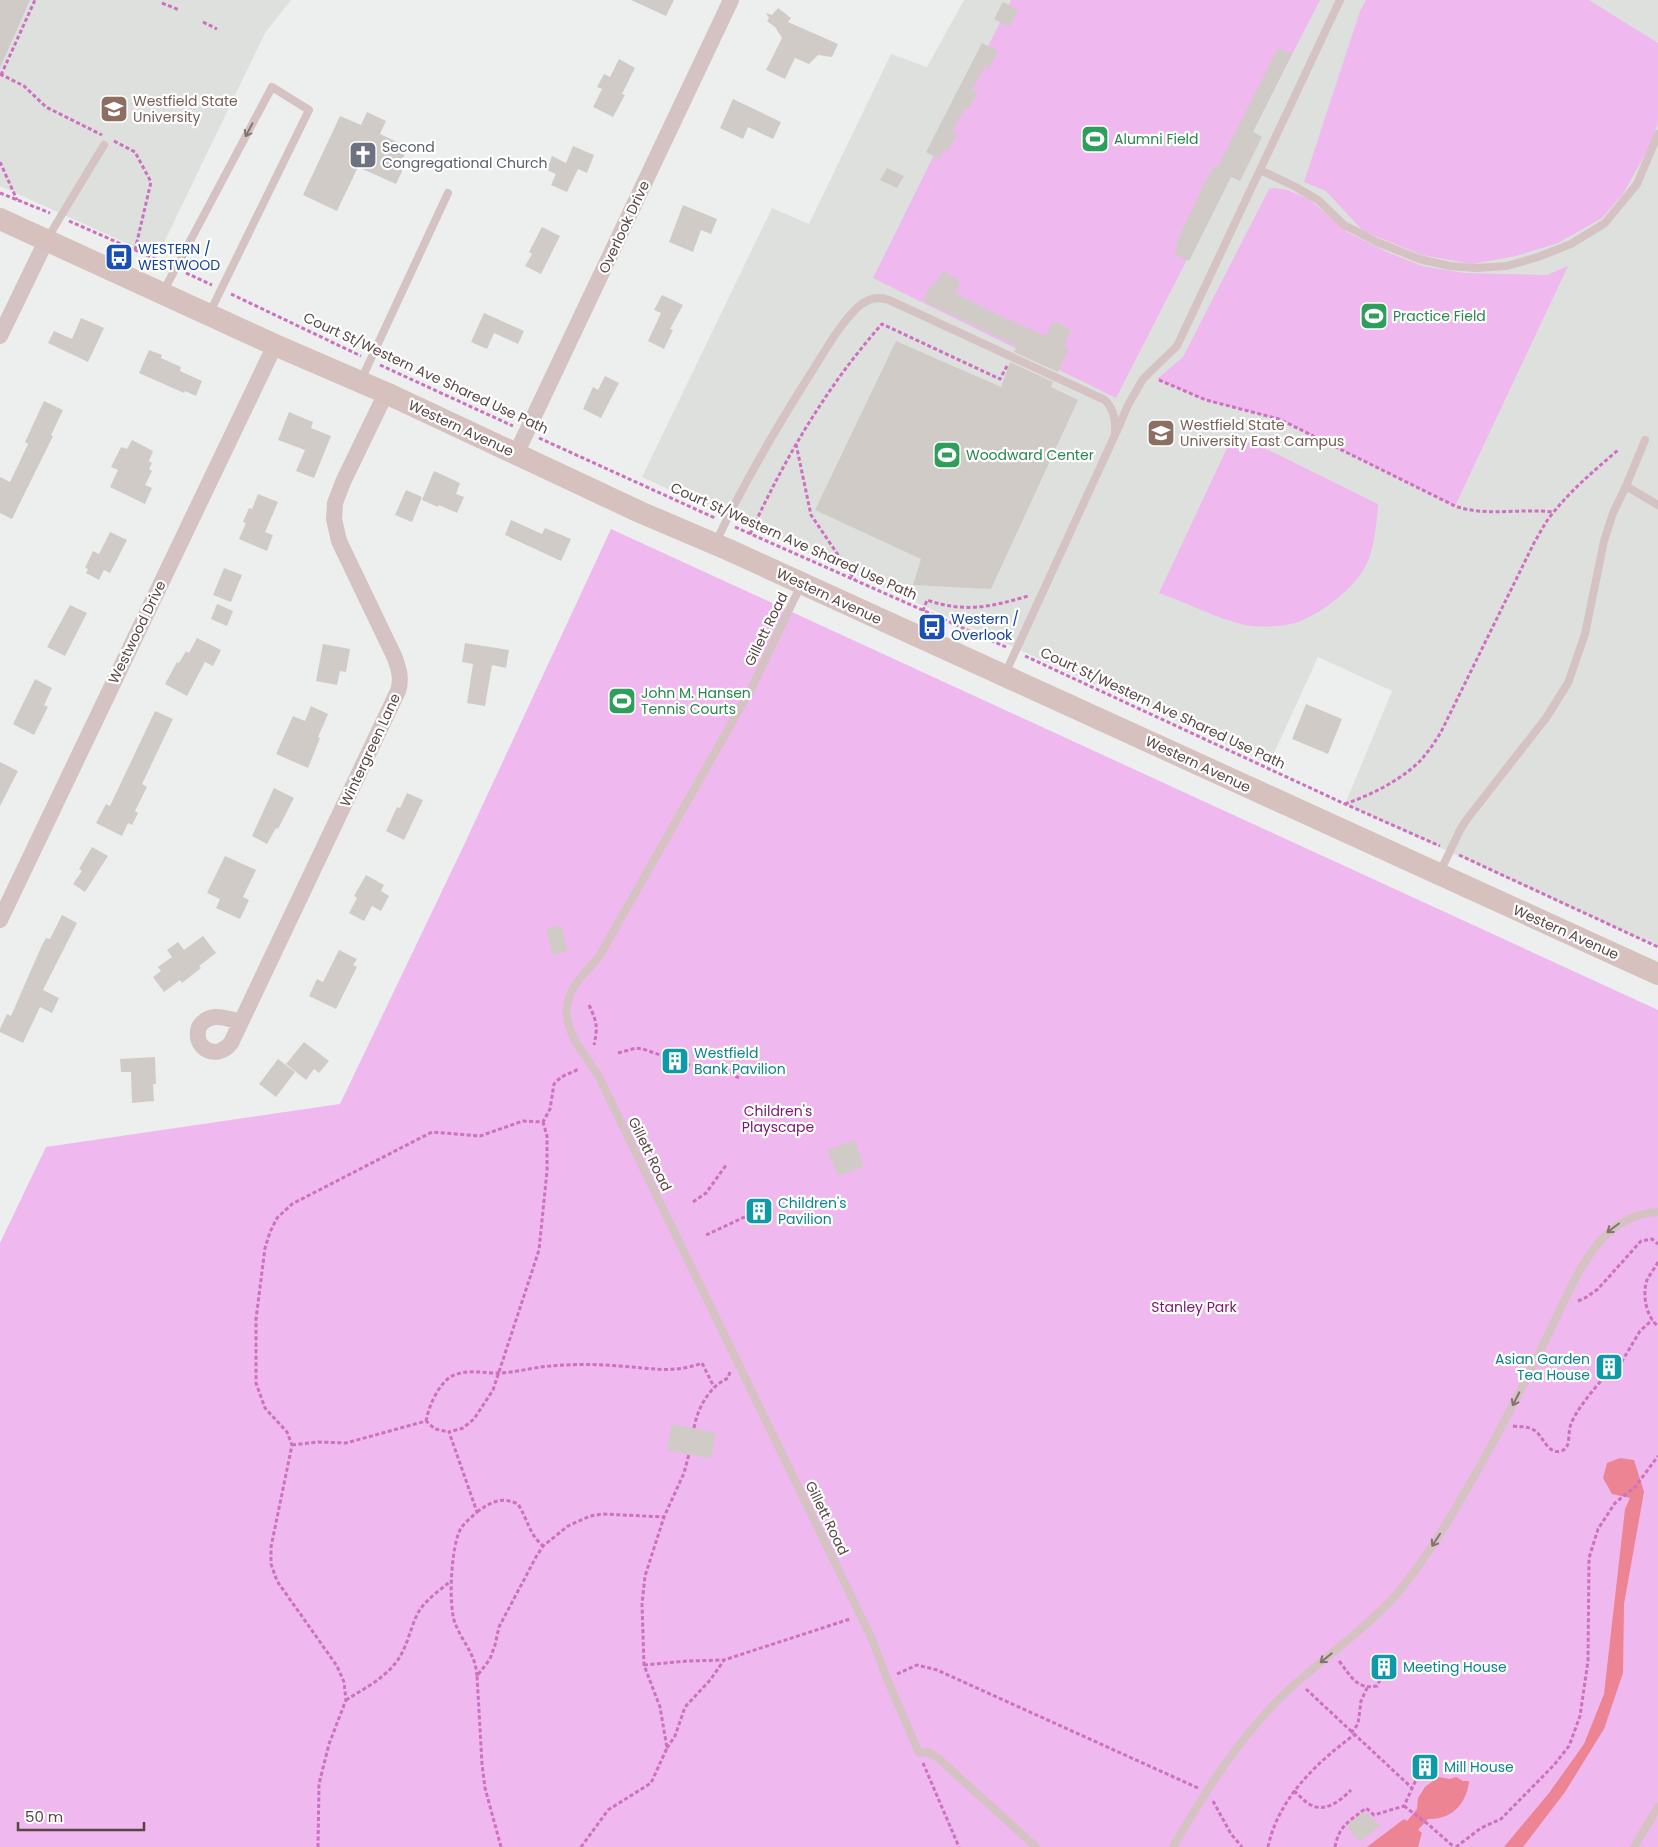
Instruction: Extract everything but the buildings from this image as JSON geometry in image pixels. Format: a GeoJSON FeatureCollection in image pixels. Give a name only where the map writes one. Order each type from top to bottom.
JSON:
{"type":"FeatureCollection","features":[{"type":"Feature","properties":{"kind":"main road","name":"Western Avenue"},"geometry":{"type":"LineString","coordinates":[[0,220],[208,315],[386,393],[642,513],[802,583],[1658,974]]}},
{"type":"Feature","properties":{"kind":"street","name":"Overlook Drive"},"geometry":{"type":"LineString","coordinates":[[516,454],[731,0]]}},
{"type":"Feature","properties":{"kind":"street"},"geometry":{"type":"LineString","coordinates":[[0,336],[46,241]]}},
{"type":"Feature","properties":{"kind":"street","name":"Westwood Drive"},"geometry":{"type":"LineString","coordinates":[[0,920],[275,345]]}},
{"type":"Feature","properties":{"kind":"street","name":"Wintergreen Lane"},"geometry":{"type":"LineString","coordinates":[[241,1022],[400,683],[400,675],[395,658],[339,541],[334,518],[335,503],[343,482],[386,393]]}},
{"type":"Feature","properties":{"kind":"lane"},"geometry":{"type":"LineString","coordinates":[[1004,676],[1128,405],[1144,379],[1177,346],[1340,0]]}},
{"type":"Feature","properties":{"kind":"lane"},"geometry":{"type":"LineString","coordinates":[[162,294],[272,87],[309,110],[208,315]]}},
{"type":"Feature","properties":{"kind":"lane"},"geometry":{"type":"LineString","coordinates":[[1260,170],[1318,200],[1344,225],[1419,260],[1450,266],[1499,267],[1538,257],[1571,244],[1605,223],[1637,184],[1658,134]]}},
{"type":"Feature","properties":{"kind":"lane"},"geometry":{"type":"LineString","coordinates":[[46,241],[104,145]]}},
{"type":"Feature","properties":{"kind":"lane"},"geometry":{"type":"LineString","coordinates":[[360,382],[448,193]]}},
{"type":"Feature","properties":{"kind":"lane"},"geometry":{"type":"LineString","coordinates":[[715,544],[774,431],[823,354],[858,307],[868,300],[882,297],[1105,400],[1112,410],[1115,435]]}},
{"type":"Feature","properties":{"kind":"lane"},"geometry":{"type":"LineString","coordinates":[[1439,874],[1449,850],[1467,819],[1546,718],[1568,683],[1585,634],[1604,540],[1613,514],[1645,440]]}},
{"type":"Feature","properties":{"kind":"lane"},"geometry":{"type":"LineString","coordinates":[[1626,486],[1658,505]]}},
{"type":"Feature","properties":{"kind":"lane","name":"Gillett Road"},"geometry":{"type":"LineString","coordinates":[[802,583],[751,689],[600,955],[572,990],[567,1007],[569,1026],[577,1044],[599,1077],[861,1616],[919,1753]]}},
{"type":"Feature","properties":{"kind":"lane"},"geometry":{"type":"LineString","coordinates":[[1173,1847],[1206,1792],[1242,1742],[1273,1706],[1381,1610],[1422,1562],[1446,1525],[1504,1424],[1566,1298],[1588,1258],[1604,1236],[1624,1221],[1647,1213],[1658,1212]]}},
{"type":"Feature","properties":{"kind":"lane"},"geometry":{"type":"LineString","coordinates":[[919,1753],[928,1752],[938,1758],[1036,1847]]}},
{"type":"Feature","properties":{"kind":"lane"},"geometry":{"type":"LineString","coordinates":[[1634,1847],[1658,1807]]}},
{"type":"Feature","properties":{"kind":"path"},"geometry":{"type":"LineString","coordinates":[[35,0],[0,74],[24,86],[46,107],[135,152],[151,182],[135,250]]}},
{"type":"Feature","properties":{"kind":"path"},"geometry":{"type":"LineString","coordinates":[[162,3],[179,10]]}},
{"type":"Feature","properties":{"kind":"path"},"geometry":{"type":"LineString","coordinates":[[203,22],[217,28]]}},
{"type":"Feature","properties":{"kind":"path"},"geometry":{"type":"LineString","coordinates":[[0,162],[17,200]]}},
{"type":"Feature","properties":{"kind":"path"},"geometry":{"type":"LineString","coordinates":[[0,193],[32,206]]}},
{"type":"Feature","properties":{"kind":"path","name":"Court St/Western Ave Shared Use Path"},"geometry":{"type":"LineString","coordinates":[[85,228],[176,268],[370,360],[725,523],[1016,652],[1658,947]]}},
{"type":"Feature","properties":{"kind":"path"},"geometry":{"type":"LineString","coordinates":[[750,534],[796,443],[813,414],[847,366],[882,324],[1000,379],[1008,364]]}},
{"type":"Feature","properties":{"kind":"path"},"geometry":{"type":"LineString","coordinates":[[1157,379],[1206,400],[1279,419],[1464,509],[1473,511],[1537,510],[1553,512]]}},
{"type":"Feature","properties":{"kind":"path"},"geometry":{"type":"LineString","coordinates":[[796,443],[811,515],[856,581]]}},
{"type":"Feature","properties":{"kind":"path"},"geometry":{"type":"LineString","coordinates":[[1344,804],[1357,800],[1409,771],[1430,749],[1442,732],[1534,543],[1553,512],[1578,485],[1618,450]]}},
{"type":"Feature","properties":{"kind":"path"},"geometry":{"type":"LineString","coordinates":[[923,610],[926,600],[947,607],[980,608],[1031,595]]}},
{"type":"Feature","properties":{"kind":"path"},"geometry":{"type":"LineString","coordinates":[[589,1005],[598,1030],[594,1045]]}},
{"type":"Feature","properties":{"kind":"path"},"geometry":{"type":"LineString","coordinates":[[618,1053],[636,1048],[643,1049],[692,1066],[716,1066],[739,1078]]}},
{"type":"Feature","properties":{"kind":"path"},"geometry":{"type":"LineString","coordinates":[[426,1421],[436,1429],[449,1432],[463,1428],[474,1419],[493,1390],[539,1250],[547,1171],[547,1136],[543,1122],[550,1109],[554,1084],[561,1077],[579,1068]]}},
{"type":"Feature","properties":{"kind":"path"},"geometry":{"type":"LineString","coordinates":[[318,1847],[319,1784],[329,1744],[346,1700],[344,1682],[337,1666],[277,1581],[271,1564],[273,1538],[292,1445],[287,1432],[265,1408],[256,1383],[256,1319],[265,1248],[277,1218],[292,1204],[432,1132],[480,1136],[523,1121],[543,1122]]}},
{"type":"Feature","properties":{"kind":"path"},"geometry":{"type":"LineString","coordinates":[[693,1202],[706,1194],[727,1164]]}},
{"type":"Feature","properties":{"kind":"path"},"geometry":{"type":"LineString","coordinates":[[706,1234],[768,1206]]}},
{"type":"Feature","properties":{"kind":"path"},"geometry":{"type":"LineString","coordinates":[[1566,1298],[1579,1300],[1598,1288],[1641,1241],[1652,1239],[1658,1244]]}},
{"type":"Feature","properties":{"kind":"path"},"geometry":{"type":"LineString","coordinates":[[1658,1262],[1647,1280],[1646,1286],[1646,1305],[1652,1320],[1658,1326]]}},
{"type":"Feature","properties":{"kind":"path"},"geometry":{"type":"LineString","coordinates":[[1612,1371],[1621,1362],[1640,1331],[1652,1320]]}},
{"type":"Feature","properties":{"kind":"path"},"geometry":{"type":"LineString","coordinates":[[694,1428],[700,1409],[714,1387],[719,1382],[728,1378],[734,1356]]}},
{"type":"Feature","properties":{"kind":"path"},"geometry":{"type":"LineString","coordinates":[[426,1421],[428,1411],[444,1382],[462,1373],[476,1371],[498,1373],[551,1366],[617,1366],[668,1371],[679,1370],[702,1363],[714,1387]]}},
{"type":"Feature","properties":{"kind":"path"},"geometry":{"type":"LineString","coordinates":[[1504,1424],[1532,1429],[1538,1432],[1552,1450],[1563,1451],[1568,1444],[1571,1424],[1591,1392],[1604,1377]]}},
{"type":"Feature","properties":{"kind":"path"},"geometry":{"type":"LineString","coordinates":[[292,1445],[318,1442],[346,1443],[426,1421]]}},
{"type":"Feature","properties":{"kind":"path"},"geometry":{"type":"LineString","coordinates":[[449,1432],[477,1512]]}},
{"type":"Feature","properties":{"kind":"path"},"geometry":{"type":"LineString","coordinates":[[667,1748],[660,1707],[644,1665],[642,1604],[645,1576],[664,1517],[684,1473],[689,1454]]}},
{"type":"Feature","properties":{"kind":"path"},"geometry":{"type":"LineString","coordinates":[[1336,1847],[1339,1833],[1344,1824],[1366,1808],[1374,1815],[1404,1806],[1455,1847],[1481,1828],[1501,1818],[1554,1765],[1569,1746],[1580,1716],[1588,1661],[1589,1558],[1598,1529],[1615,1503],[1635,1487],[1658,1456]]}},
{"type":"Feature","properties":{"kind":"path"},"geometry":{"type":"LineString","coordinates":[[501,1847],[485,1788],[477,1676],[473,1656],[453,1617],[452,1580],[455,1547],[461,1528],[491,1501],[501,1499],[518,1504],[534,1538],[543,1546]]}},
{"type":"Feature","properties":{"kind":"path"},"geometry":{"type":"LineString","coordinates":[[477,1676],[490,1659],[499,1627],[543,1546],[568,1526],[590,1516],[603,1514],[664,1517]]}},
{"type":"Feature","properties":{"kind":"path"},"geometry":{"type":"LineString","coordinates":[[346,1700],[381,1677],[393,1666],[403,1652],[419,1611],[432,1596],[452,1580]]}},
{"type":"Feature","properties":{"kind":"path"},"geometry":{"type":"LineString","coordinates":[[644,1665],[724,1660],[861,1616]]}},
{"type":"Feature","properties":{"kind":"path"},"geometry":{"type":"LineString","coordinates":[[1332,1653],[1361,1686],[1367,1688],[1377,1686],[1380,1680]]}},
{"type":"Feature","properties":{"kind":"path"},"geometry":{"type":"LineString","coordinates":[[581,1847],[608,1810],[651,1783],[667,1748],[675,1736],[685,1707],[711,1679],[724,1660]]}},
{"type":"Feature","properties":{"kind":"path"},"geometry":{"type":"LineString","coordinates":[[887,1679],[917,1665],[932,1668],[1206,1792],[1212,1799],[1231,1834],[1242,1847]]}},
{"type":"Feature","properties":{"kind":"path"},"geometry":{"type":"LineString","coordinates":[[1298,1682],[1412,1788]]}},
{"type":"Feature","properties":{"kind":"path"},"geometry":{"type":"LineString","coordinates":[[1268,1847],[1279,1814],[1294,1791],[1328,1756],[1353,1734],[1359,1721],[1361,1702],[1367,1688]]}},
{"type":"Feature","properties":{"kind":"path"},"geometry":{"type":"LineString","coordinates":[[919,1753],[939,1804],[959,1847]]}},
{"type":"Feature","properties":{"kind":"path"},"geometry":{"type":"LineString","coordinates":[[1404,1806],[1412,1788],[1419,1778],[1424,1775]]}},
{"type":"Feature","properties":{"kind":"path"},"geometry":{"type":"LineString","coordinates":[[1294,1791],[1309,1804],[1323,1806],[1335,1804],[1351,1790]]}},
{"type":"Feature","properties":{"kind":"shaded area","name":"Westfield State University"},"geometry":{"type":"Polygon","coordinates":[[[0,0],[291,0],[265,33],[157,257],[0,186],[0,0]]]}},
{"type":"Feature","properties":{"kind":"shaded area","name":"Westfield State University East Campus"},"geometry":{"type":"Polygon","coordinates":[[[964,0],[1658,0],[1658,947],[1345,804],[1392,691],[1318,657],[1269,764],[642,477],[772,208],[809,224],[891,54],[927,67],[964,0]]]}},
{"type":"Feature","properties":{"kind":"shaded area"},"geometry":{"type":"Polygon","coordinates":[[[1620,1458],[1634,1460],[1644,1492],[1624,1604],[1623,1673],[1604,1729],[1565,1792],[1523,1847],[1504,1847],[1549,1793],[1584,1744],[1604,1694],[1625,1509],[1630,1498],[1612,1494],[1603,1478],[1607,1463],[1620,1458]]]}},
{"type":"Feature","properties":{"kind":"shaded area"},"geometry":{"type":"Polygon","coordinates":[[[1438,1777],[1450,1779],[1456,1777],[1463,1781],[1469,1781],[1465,1796],[1457,1809],[1444,1817],[1428,1819],[1418,1830],[1422,1833],[1418,1847],[1367,1847],[1404,1819],[1407,1821],[1417,1809],[1418,1798],[1425,1787],[1438,1777]]]}},
{"type":"Feature","properties":{"kind":"green space","name":"Alumni Field"},"geometry":{"type":"Polygon","coordinates":[[[1011,0],[1320,0],[1116,398],[873,278],[1011,0]]]}},
{"type":"Feature","properties":{"kind":"green space"},"geometry":{"type":"Polygon","coordinates":[[[1366,0],[1589,0],[1658,43],[1658,123],[1648,149],[1623,194],[1602,218],[1558,243],[1516,256],[1472,264],[1422,255],[1363,231],[1326,191],[1304,182],[1360,11],[1366,0]]]}},
{"type":"Feature","properties":{"kind":"green space","name":"Practice Field"},"geometry":{"type":"Polygon","coordinates":[[[1269,189],[1287,190],[1309,199],[1347,232],[1387,252],[1422,266],[1464,273],[1547,275],[1568,266],[1455,506],[1279,419],[1206,400],[1157,379],[1183,357],[1269,189]]]}},
{"type":"Feature","properties":{"kind":"green space"},"geometry":{"type":"Polygon","coordinates":[[[1252,442],[1378,504],[1373,545],[1368,561],[1360,575],[1345,592],[1317,613],[1298,622],[1286,625],[1265,627],[1245,625],[1159,593],[1227,448],[1252,442]]]}},
{"type":"Feature","properties":{"kind":"green space","name":"Stanley Park"},"geometry":{"type":"Polygon","coordinates":[[[611,529],[1658,1010],[1658,1847],[0,1847],[0,1243],[46,1147],[340,1104],[464,845],[611,529]]]}},
{"type":"Feature","properties":{"kind":"place","name":"Westfield State University"},"geometry":{"type":"Point","coordinates":[114,109]}},
{"type":"Feature","properties":{"kind":"place","name":"Alumni Field"},"geometry":{"type":"Point","coordinates":[1095,139]}},
{"type":"Feature","properties":{"kind":"place","name":"Second Congregational Church"},"geometry":{"type":"Point","coordinates":[363,155]}},
{"type":"Feature","properties":{"kind":"place","name":"WESTERN / WESTWOOD"},"geometry":{"type":"Point","coordinates":[119,257]}},
{"type":"Feature","properties":{"kind":"place","name":"Practice Field"},"geometry":{"type":"Point","coordinates":[1374,316]}},
{"type":"Feature","properties":{"kind":"place","name":"Westfield State University East Campus"},"geometry":{"type":"Point","coordinates":[1161,433]}},
{"type":"Feature","properties":{"kind":"place","name":"Woodward Center"},"geometry":{"type":"Point","coordinates":[947,455]}},
{"type":"Feature","properties":{"kind":"place","name":"Western / Overlook"},"geometry":{"type":"Point","coordinates":[932,627]}},
{"type":"Feature","properties":{"kind":"place","name":"John M. Hansen Tennis Courts"},"geometry":{"type":"Point","coordinates":[622,701]}},
{"type":"Feature","properties":{"kind":"place","name":"Westfield Bank Pavilion"},"geometry":{"type":"Point","coordinates":[675,1061]}},
{"type":"Feature","properties":{"kind":"place","name":"Children's Pavilion"},"geometry":{"type":"Point","coordinates":[759,1211]}},
{"type":"Feature","properties":{"kind":"place","name":"Asian Garden Tea House"},"geometry":{"type":"Point","coordinates":[1609,1367]}},
{"type":"Feature","properties":{"kind":"place","name":"Meeting House"},"geometry":{"type":"Point","coordinates":[1384,1667]}},
{"type":"Feature","properties":{"kind":"place","name":"Mill House"},"geometry":{"type":"Point","coordinates":[1425,1767]}},
{"type":"Feature","properties":{"kind":"park label","name":"Children's Playscape"},"geometry":{"type":"Point","coordinates":[778,1120]}}]}
